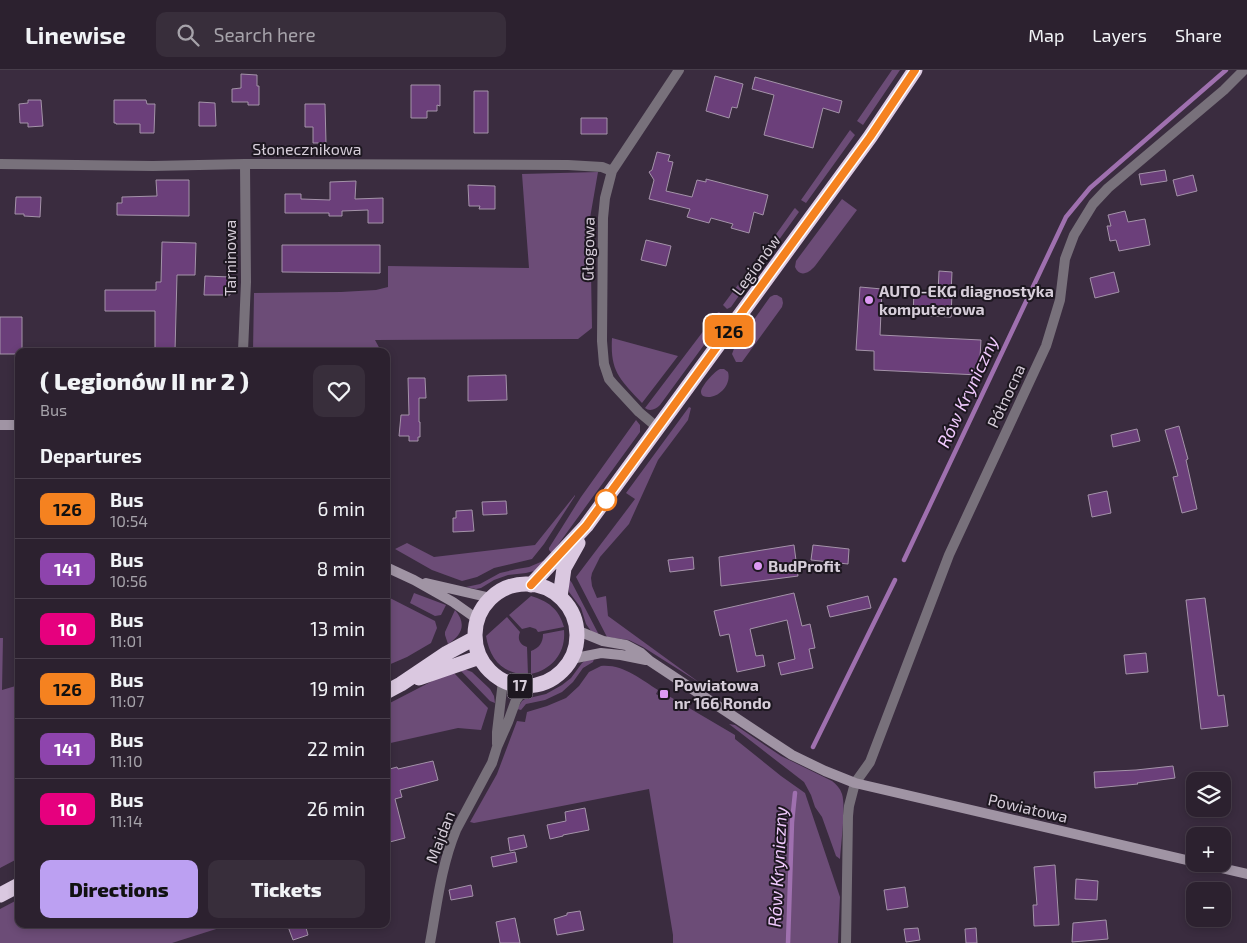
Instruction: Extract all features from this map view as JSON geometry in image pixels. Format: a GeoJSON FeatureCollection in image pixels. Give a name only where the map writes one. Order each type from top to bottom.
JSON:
{"type":"FeatureCollection","features":[{"type":"Feature","properties":{"kind":"highway","name":"Legionów"},"geometry":{"type":"LineString","coordinates":[[531,585],[586,526],[870,137],[915,70]]}},
{"type":"Feature","properties":{"kind":"highway","name":"Legionów"},"geometry":{"type":"LineString","coordinates":[[560,598],[564,568],[586,526]]}},
{"type":"Feature","properties":{"kind":"highway","name":"17"},"geometry":{"type":"LineString","coordinates":[[523,584],[549,590],[560,598],[571,612],[576,630],[576,645],[571,659],[562,671],[554,678],[541,684],[526,686],[510,684],[489,671],[476,648],[475,628],[477,619],[491,598],[498,592],[523,584]]}},
{"type":"Feature","properties":{"kind":"highway"},"geometry":{"type":"LineString","coordinates":[[390,690],[446,653],[475,638]]}},
{"type":"Feature","properties":{"kind":"highway"},"geometry":{"type":"LineString","coordinates":[[400,684],[480,657]]}},
{"type":"Feature","properties":{"kind":"highway"},"geometry":{"type":"LineString","coordinates":[[0,895],[15,888]]}},
{"type":"Feature","properties":{"kind":"main road"},"geometry":{"type":"LineString","coordinates":[[0,425],[15,425]]}},
{"type":"Feature","properties":{"kind":"main road"},"geometry":{"type":"LineString","coordinates":[[390,569],[453,602],[477,619]]}},
{"type":"Feature","properties":{"kind":"main road"},"geometry":{"type":"LineString","coordinates":[[414,580],[491,598]]}},
{"type":"Feature","properties":{"kind":"main road","name":"Powiatowa"},"geometry":{"type":"LineString","coordinates":[[576,630],[603,641],[626,645],[792,755],[855,783],[1186,860]]}},
{"type":"Feature","properties":{"kind":"main road","name":"Powiatowa"},"geometry":{"type":"LineString","coordinates":[[571,659],[602,653],[650,661]]}},
{"type":"Feature","properties":{"kind":"main road"},"geometry":{"type":"LineString","coordinates":[[1231,870],[1247,874]]}},
{"type":"Feature","properties":{"kind":"street","name":"Głogowa"},"geometry":{"type":"LineString","coordinates":[[658,428],[639,412],[609,379],[603,356],[602,340],[602,218],[612,171],[679,70]]}},
{"type":"Feature","properties":{"kind":"street","name":"Północna"},"geometry":{"type":"LineString","coordinates":[[855,783],[870,762],[949,555],[1046,346],[1060,300],[1065,259],[1074,235],[1093,204],[1108,188],[1224,90],[1244,70]]}},
{"type":"Feature","properties":{"kind":"street","name":"Słonecznikowa"},"geometry":{"type":"LineString","coordinates":[[0,164],[153,166],[245,164],[568,164],[602,167],[612,171]]}},
{"type":"Feature","properties":{"kind":"street","name":"Tarninowa"},"geometry":{"type":"LineString","coordinates":[[243,348],[246,282],[245,164]]}},
{"type":"Feature","properties":{"kind":"street","name":"Majdan"},"geometry":{"type":"LineString","coordinates":[[497,747],[503,681]]}},
{"type":"Feature","properties":{"kind":"street","name":"Majdan"},"geometry":{"type":"LineString","coordinates":[[430,943],[440,882],[449,847],[456,830],[492,763],[516,700],[526,686]]}},
{"type":"Feature","properties":{"kind":"street"},"geometry":{"type":"LineString","coordinates":[[846,943],[848,816],[855,783]]}},
{"type":"Feature","properties":{"kind":"shaded area"},"geometry":{"type":"Polygon","coordinates":[[[892,70],[900,70],[863,125],[857,121],[892,70]]]}},
{"type":"Feature","properties":{"kind":"shaded area"},"geometry":{"type":"Polygon","coordinates":[[[850,130],[855,135],[806,203],[801,200],[850,130]]]}},
{"type":"Feature","properties":{"kind":"shaded area"},"geometry":{"type":"Polygon","coordinates":[[[598,172],[590,218],[592,328],[578,339],[375,340],[379,348],[253,348],[254,293],[376,290],[388,287],[388,266],[529,268],[522,174],[598,172]]]}},
{"type":"Feature","properties":{"kind":"shaded area"},"geometry":{"type":"Polygon","coordinates":[[[842,199],[857,210],[815,266],[805,273],[799,272],[795,267],[796,261],[842,199]]]}},
{"type":"Feature","properties":{"kind":"shaded area"},"geometry":{"type":"Polygon","coordinates":[[[794,209],[799,212],[773,248],[767,247],[794,209]]]}},
{"type":"Feature","properties":{"kind":"shaded area"},"geometry":{"type":"Polygon","coordinates":[[[763,251],[768,255],[731,307],[727,309],[723,305],[763,251]]]}},
{"type":"Feature","properties":{"kind":"shaded area"},"geometry":{"type":"Polygon","coordinates":[[[774,295],[782,298],[782,307],[742,362],[736,362],[732,354],[735,346],[770,297],[774,295]]]}},
{"type":"Feature","properties":{"kind":"shaded area"},"geometry":{"type":"Polygon","coordinates":[[[719,312],[723,315],[723,319],[660,405],[653,410],[645,408],[717,313],[719,312]]]}},
{"type":"Feature","properties":{"kind":"shaded area"},"geometry":{"type":"Polygon","coordinates":[[[612,338],[678,356],[642,403],[618,374],[613,359],[612,338]]]}},
{"type":"Feature","properties":{"kind":"shaded area"},"geometry":{"type":"Polygon","coordinates":[[[720,369],[728,372],[728,382],[725,387],[718,394],[708,397],[703,396],[701,392],[703,386],[720,369]]]}},
{"type":"Feature","properties":{"kind":"shaded area"},"geometry":{"type":"Polygon","coordinates":[[[689,407],[691,408],[688,420],[658,460],[629,524],[600,557],[591,578],[597,598],[606,596],[608,616],[700,683],[629,640],[607,637],[576,577],[635,499],[626,493],[689,407]]]}},
{"type":"Feature","properties":{"kind":"shaded area"},"geometry":{"type":"Polygon","coordinates":[[[636,420],[640,425],[640,432],[552,553],[549,548],[581,497],[636,420]]]}},
{"type":"Feature","properties":{"kind":"shaded area"},"geometry":{"type":"Polygon","coordinates":[[[575,495],[544,544],[532,559],[494,568],[477,577],[462,581],[432,570],[395,549],[407,543],[434,557],[535,545],[575,495]]]}},
{"type":"Feature","properties":{"kind":"shaded area"},"geometry":{"type":"Polygon","coordinates":[[[546,561],[534,571],[508,575],[494,580],[481,588],[466,587],[480,584],[500,573],[529,567],[546,561]]]}},
{"type":"Feature","properties":{"kind":"shaded area"},"geometry":{"type":"Polygon","coordinates":[[[567,576],[598,633],[597,635],[586,624],[581,608],[569,592],[567,576]]]}},
{"type":"Feature","properties":{"kind":"shaded area"},"geometry":{"type":"Polygon","coordinates":[[[414,593],[446,605],[441,615],[435,616],[410,603],[414,593]]]}},
{"type":"Feature","properties":{"kind":"shaded area"},"geometry":{"type":"Polygon","coordinates":[[[531,596],[548,603],[559,615],[564,627],[538,632],[530,627],[522,629],[509,615],[531,596]]]}},
{"type":"Feature","properties":{"kind":"shaded area"},"geometry":{"type":"Polygon","coordinates":[[[390,598],[435,621],[437,628],[431,643],[390,664],[390,598]]]}},
{"type":"Feature","properties":{"kind":"shaded area"},"geometry":{"type":"Polygon","coordinates":[[[455,610],[459,615],[462,625],[460,633],[448,644],[445,632],[455,610]]]}},
{"type":"Feature","properties":{"kind":"shaded area"},"geometry":{"type":"Polygon","coordinates":[[[507,617],[520,632],[519,639],[521,643],[527,647],[528,675],[505,669],[494,659],[488,645],[486,636],[507,617]]]}},
{"type":"Feature","properties":{"kind":"shaded area"},"geometry":{"type":"Polygon","coordinates":[[[564,630],[563,645],[552,664],[539,672],[531,674],[531,651],[540,645],[543,634],[564,630]]]}},
{"type":"Feature","properties":{"kind":"shaded area"},"geometry":{"type":"Polygon","coordinates":[[[0,638],[3,638],[2,690],[15,686],[15,860],[0,868],[0,638]]]}},
{"type":"Feature","properties":{"kind":"shaded area"},"geometry":{"type":"Polygon","coordinates":[[[594,659],[593,662],[583,668],[573,682],[562,692],[545,700],[526,704],[521,710],[517,709],[525,699],[546,694],[562,685],[571,678],[582,663],[586,660],[594,659]]]}},
{"type":"Feature","properties":{"kind":"shaded area"},"geometry":{"type":"Polygon","coordinates":[[[601,666],[617,667],[631,673],[658,690],[656,694],[664,699],[667,695],[735,735],[735,739],[805,793],[840,897],[838,943],[673,943],[649,789],[474,823],[470,822],[497,774],[517,721],[525,722],[527,712],[566,698],[579,686],[589,672],[601,666]]]}},
{"type":"Feature","properties":{"kind":"shaded area"},"geometry":{"type":"Polygon","coordinates":[[[459,669],[472,672],[490,689],[495,703],[490,701],[459,669]]]}},
{"type":"Feature","properties":{"kind":"shaded area"},"geometry":{"type":"Polygon","coordinates":[[[454,673],[488,708],[481,730],[458,728],[390,743],[390,703],[444,675],[454,673]]]}},
{"type":"Feature","properties":{"kind":"shaded area"},"geometry":{"type":"Polygon","coordinates":[[[729,724],[735,725],[781,756],[832,781],[838,786],[842,794],[844,807],[840,859],[836,856],[822,817],[815,807],[804,782],[729,724]]]}},
{"type":"Feature","properties":{"kind":"shaded area"},"geometry":{"type":"Polygon","coordinates":[[[15,901],[15,928],[219,928],[172,943],[0,943],[0,909],[15,901]]]}},
{"type":"Feature","properties":{"kind":"building"},"geometry":{"type":"Polygon","coordinates":[[[241,74],[257,75],[259,105],[248,105],[248,102],[232,102],[232,89],[241,88],[241,74]]]}},
{"type":"Feature","properties":{"kind":"building"},"geometry":{"type":"Polygon","coordinates":[[[715,76],[743,84],[737,108],[732,107],[729,118],[706,111],[715,76]]]}},
{"type":"Feature","properties":{"kind":"building"},"geometry":{"type":"Polygon","coordinates":[[[755,77],[842,101],[839,113],[823,108],[813,148],[764,135],[774,95],[752,89],[755,77]]]}},
{"type":"Feature","properties":{"kind":"building"},"geometry":{"type":"Polygon","coordinates":[[[411,85],[440,85],[440,106],[437,105],[437,111],[427,111],[427,118],[411,118],[411,85]]]}},
{"type":"Feature","properties":{"kind":"building"},"geometry":{"type":"Polygon","coordinates":[[[474,91],[488,91],[488,133],[474,133],[474,91]]]}},
{"type":"Feature","properties":{"kind":"building"},"geometry":{"type":"Polygon","coordinates":[[[28,100],[41,100],[43,126],[28,127],[28,123],[20,123],[19,104],[28,103],[28,100]]]}},
{"type":"Feature","properties":{"kind":"building"},"geometry":{"type":"Polygon","coordinates":[[[114,100],[146,100],[147,104],[155,104],[154,133],[140,133],[140,124],[114,123],[114,100]]]}},
{"type":"Feature","properties":{"kind":"building"},"geometry":{"type":"Polygon","coordinates":[[[199,102],[215,103],[216,126],[199,126],[199,102]]]}},
{"type":"Feature","properties":{"kind":"building"},"geometry":{"type":"Polygon","coordinates":[[[305,104],[325,104],[326,143],[313,143],[313,127],[305,127],[305,104]]]}},
{"type":"Feature","properties":{"kind":"building"},"geometry":{"type":"Polygon","coordinates":[[[581,118],[607,118],[607,134],[581,134],[581,118]]]}},
{"type":"Feature","properties":{"kind":"building"},"geometry":{"type":"Polygon","coordinates":[[[657,152],[670,155],[668,161],[673,162],[666,191],[692,197],[697,180],[706,182],[706,179],[768,195],[763,215],[754,212],[749,233],[731,228],[733,224],[711,218],[709,223],[687,217],[690,209],[649,199],[654,180],[649,172],[652,170],[657,152]]]}},
{"type":"Feature","properties":{"kind":"building"},"geometry":{"type":"Polygon","coordinates":[[[1165,170],[1167,181],[1141,185],[1139,174],[1165,170]]]}},
{"type":"Feature","properties":{"kind":"building"},"geometry":{"type":"Polygon","coordinates":[[[1193,175],[1197,191],[1177,196],[1173,180],[1193,175]]]}},
{"type":"Feature","properties":{"kind":"building"},"geometry":{"type":"Polygon","coordinates":[[[156,180],[189,180],[189,216],[117,215],[117,203],[122,203],[122,197],[157,196],[156,180]]]}},
{"type":"Feature","properties":{"kind":"building"},"geometry":{"type":"Polygon","coordinates":[[[356,181],[355,199],[383,198],[383,223],[368,223],[368,210],[342,211],[342,216],[329,216],[329,213],[285,213],[285,194],[301,194],[301,199],[330,200],[330,182],[356,181]]]}},
{"type":"Feature","properties":{"kind":"building"},"geometry":{"type":"Polygon","coordinates":[[[468,185],[495,186],[495,209],[479,209],[480,206],[469,206],[468,185]]]}},
{"type":"Feature","properties":{"kind":"building"},"geometry":{"type":"Polygon","coordinates":[[[16,197],[41,197],[40,217],[15,214],[16,197]]]}},
{"type":"Feature","properties":{"kind":"building"},"geometry":{"type":"Polygon","coordinates":[[[1125,211],[1128,222],[1145,219],[1150,245],[1119,251],[1116,240],[1110,241],[1107,226],[1111,226],[1108,215],[1125,211]]]}},
{"type":"Feature","properties":{"kind":"building"},"geometry":{"type":"Polygon","coordinates":[[[646,240],[671,246],[666,266],[641,260],[646,240]]]}},
{"type":"Feature","properties":{"kind":"building"},"geometry":{"type":"Polygon","coordinates":[[[162,242],[196,243],[195,275],[177,275],[175,348],[155,348],[155,311],[105,311],[105,290],[156,290],[156,282],[161,282],[162,242]]]}},
{"type":"Feature","properties":{"kind":"building"},"geometry":{"type":"Polygon","coordinates":[[[282,245],[380,245],[380,273],[282,272],[282,245]]]}},
{"type":"Feature","properties":{"kind":"building"},"geometry":{"type":"Polygon","coordinates":[[[939,271],[952,272],[951,317],[913,315],[914,291],[938,293],[939,271]]]}},
{"type":"Feature","properties":{"kind":"building"},"geometry":{"type":"Polygon","coordinates":[[[1114,272],[1119,292],[1095,298],[1090,278],[1114,272]]]}},
{"type":"Feature","properties":{"kind":"building"},"geometry":{"type":"Polygon","coordinates":[[[205,276],[230,277],[230,295],[204,295],[205,276]]]}},
{"type":"Feature","properties":{"kind":"building"},"geometry":{"type":"Polygon","coordinates":[[[860,287],[882,289],[880,335],[981,340],[979,375],[874,370],[874,351],[856,350],[860,287]]]}},
{"type":"Feature","properties":{"kind":"building"},"geometry":{"type":"Polygon","coordinates":[[[0,317],[22,317],[22,348],[15,348],[15,354],[0,354],[0,317]]]}},
{"type":"Feature","properties":{"kind":"building"},"geometry":{"type":"Polygon","coordinates":[[[506,375],[507,400],[468,401],[468,376],[506,375]]]}},
{"type":"Feature","properties":{"kind":"building"},"geometry":{"type":"Polygon","coordinates":[[[408,378],[425,378],[426,398],[419,398],[420,437],[418,437],[418,441],[409,441],[409,436],[399,436],[401,415],[409,415],[408,378]]]}},
{"type":"Feature","properties":{"kind":"building"},"geometry":{"type":"Polygon","coordinates":[[[1179,426],[1188,459],[1186,460],[1197,509],[1182,513],[1173,477],[1178,476],[1165,430],[1179,426]]]}},
{"type":"Feature","properties":{"kind":"building"},"geometry":{"type":"Polygon","coordinates":[[[1137,429],[1140,441],[1113,447],[1111,435],[1137,429]]]}},
{"type":"Feature","properties":{"kind":"building"},"geometry":{"type":"Polygon","coordinates":[[[1107,491],[1111,513],[1092,517],[1088,495],[1107,491]]]}},
{"type":"Feature","properties":{"kind":"building"},"geometry":{"type":"Polygon","coordinates":[[[506,501],[507,514],[483,515],[482,502],[506,501]]]}},
{"type":"Feature","properties":{"kind":"building"},"geometry":{"type":"Polygon","coordinates":[[[472,510],[474,531],[453,532],[453,518],[456,518],[456,511],[472,510]]]}},
{"type":"Feature","properties":{"kind":"building","name":"BudProfit"},"geometry":{"type":"Polygon","coordinates":[[[794,545],[798,576],[721,586],[719,557],[794,545]]]}},
{"type":"Feature","properties":{"kind":"building"},"geometry":{"type":"Polygon","coordinates":[[[813,545],[849,549],[848,564],[811,560],[813,545]]]}},
{"type":"Feature","properties":{"kind":"building"},"geometry":{"type":"Polygon","coordinates":[[[693,557],[694,569],[670,572],[668,560],[693,557]]]}},
{"type":"Feature","properties":{"kind":"building"},"geometry":{"type":"Polygon","coordinates":[[[794,593],[802,626],[810,624],[815,648],[809,649],[813,668],[781,675],[778,663],[795,659],[787,620],[750,629],[756,656],[763,655],[765,666],[737,672],[729,634],[720,636],[714,611],[794,593]]]}},
{"type":"Feature","properties":{"kind":"building"},"geometry":{"type":"Polygon","coordinates":[[[868,596],[871,608],[830,617],[827,606],[868,596]]]}},
{"type":"Feature","properties":{"kind":"building"},"geometry":{"type":"Polygon","coordinates":[[[1205,598],[1218,696],[1224,695],[1228,726],[1201,729],[1186,600],[1205,598]]]}},
{"type":"Feature","properties":{"kind":"building"},"geometry":{"type":"Polygon","coordinates":[[[1146,653],[1148,672],[1126,674],[1124,655],[1146,653]]]}},
{"type":"Feature","properties":{"kind":"building"},"geometry":{"type":"Polygon","coordinates":[[[433,761],[438,780],[400,790],[402,797],[395,799],[405,838],[390,842],[390,769],[397,767],[398,769],[433,761]]]}},
{"type":"Feature","properties":{"kind":"building"},"geometry":{"type":"Polygon","coordinates":[[[1173,766],[1175,778],[1095,788],[1094,772],[1173,766]]]}},
{"type":"Feature","properties":{"kind":"building"},"geometry":{"type":"Polygon","coordinates":[[[585,808],[589,830],[550,839],[547,825],[566,821],[565,812],[585,808]]]}},
{"type":"Feature","properties":{"kind":"building"},"geometry":{"type":"Polygon","coordinates":[[[524,835],[527,847],[510,851],[508,838],[524,835]]]}},
{"type":"Feature","properties":{"kind":"building"},"geometry":{"type":"Polygon","coordinates":[[[515,852],[517,862],[493,867],[491,857],[515,852]]]}},
{"type":"Feature","properties":{"kind":"building"},"geometry":{"type":"Polygon","coordinates":[[[1055,865],[1059,925],[1034,926],[1033,905],[1037,905],[1034,867],[1055,865]]]}},
{"type":"Feature","properties":{"kind":"building"},"geometry":{"type":"Polygon","coordinates":[[[1076,879],[1098,881],[1097,900],[1075,899],[1076,879]]]}},
{"type":"Feature","properties":{"kind":"building"},"geometry":{"type":"Polygon","coordinates":[[[471,885],[473,896],[451,900],[449,890],[471,885]]]}},
{"type":"Feature","properties":{"kind":"building"},"geometry":{"type":"Polygon","coordinates":[[[905,887],[908,907],[887,910],[884,890],[905,887]]]}},
{"type":"Feature","properties":{"kind":"building"},"geometry":{"type":"Polygon","coordinates":[[[580,911],[584,930],[557,935],[554,919],[567,915],[567,913],[580,911]]]}},
{"type":"Feature","properties":{"kind":"building"},"geometry":{"type":"Polygon","coordinates":[[[515,918],[520,943],[500,943],[496,922],[515,918]]]}},
{"type":"Feature","properties":{"kind":"building"},"geometry":{"type":"Polygon","coordinates":[[[1106,920],[1108,939],[1072,942],[1073,923],[1106,920]]]}},
{"type":"Feature","properties":{"kind":"building"},"geometry":{"type":"Polygon","coordinates":[[[288,928],[306,928],[308,935],[293,940],[288,928]]]}},
{"type":"Feature","properties":{"kind":"building"},"geometry":{"type":"Polygon","coordinates":[[[918,928],[920,940],[906,942],[904,929],[918,928]]]}},
{"type":"Feature","properties":{"kind":"building"},"geometry":{"type":"Polygon","coordinates":[[[976,928],[977,943],[966,943],[965,929],[976,928]]]}},
{"type":"Feature","properties":{"kind":"waterway","name":"Rów Kryniczny"},"geometry":{"type":"LineString","coordinates":[[904,560],[1066,217],[1090,188],[1226,70]]}},
{"type":"Feature","properties":{"kind":"waterway","name":"Rów Kryniczny"},"geometry":{"type":"LineString","coordinates":[[813,747],[895,580]]}},
{"type":"Feature","properties":{"kind":"waterway","name":"Rów Kryniczny"},"geometry":{"type":"LineString","coordinates":[[788,943],[792,822],[795,793]]}},
{"type":"Feature","properties":{"kind":"bus line","name":"126"},"geometry":{"type":"LineString","coordinates":[[531,585],[586,526],[870,137],[915,70]]}},
{"type":"Feature","properties":{"kind":"place","name":"AUTO-EKG diagnostyka komputerowa"},"geometry":{"type":"Point","coordinates":[869,300]}},
{"type":"Feature","properties":{"kind":"place","name":"BudProfit"},"geometry":{"type":"Point","coordinates":[758,566]}},
{"type":"Feature","properties":{"kind":"place","name":"Powiatowa nr 166 Rondo"},"geometry":{"type":"Point","coordinates":[664,694]}}]}
